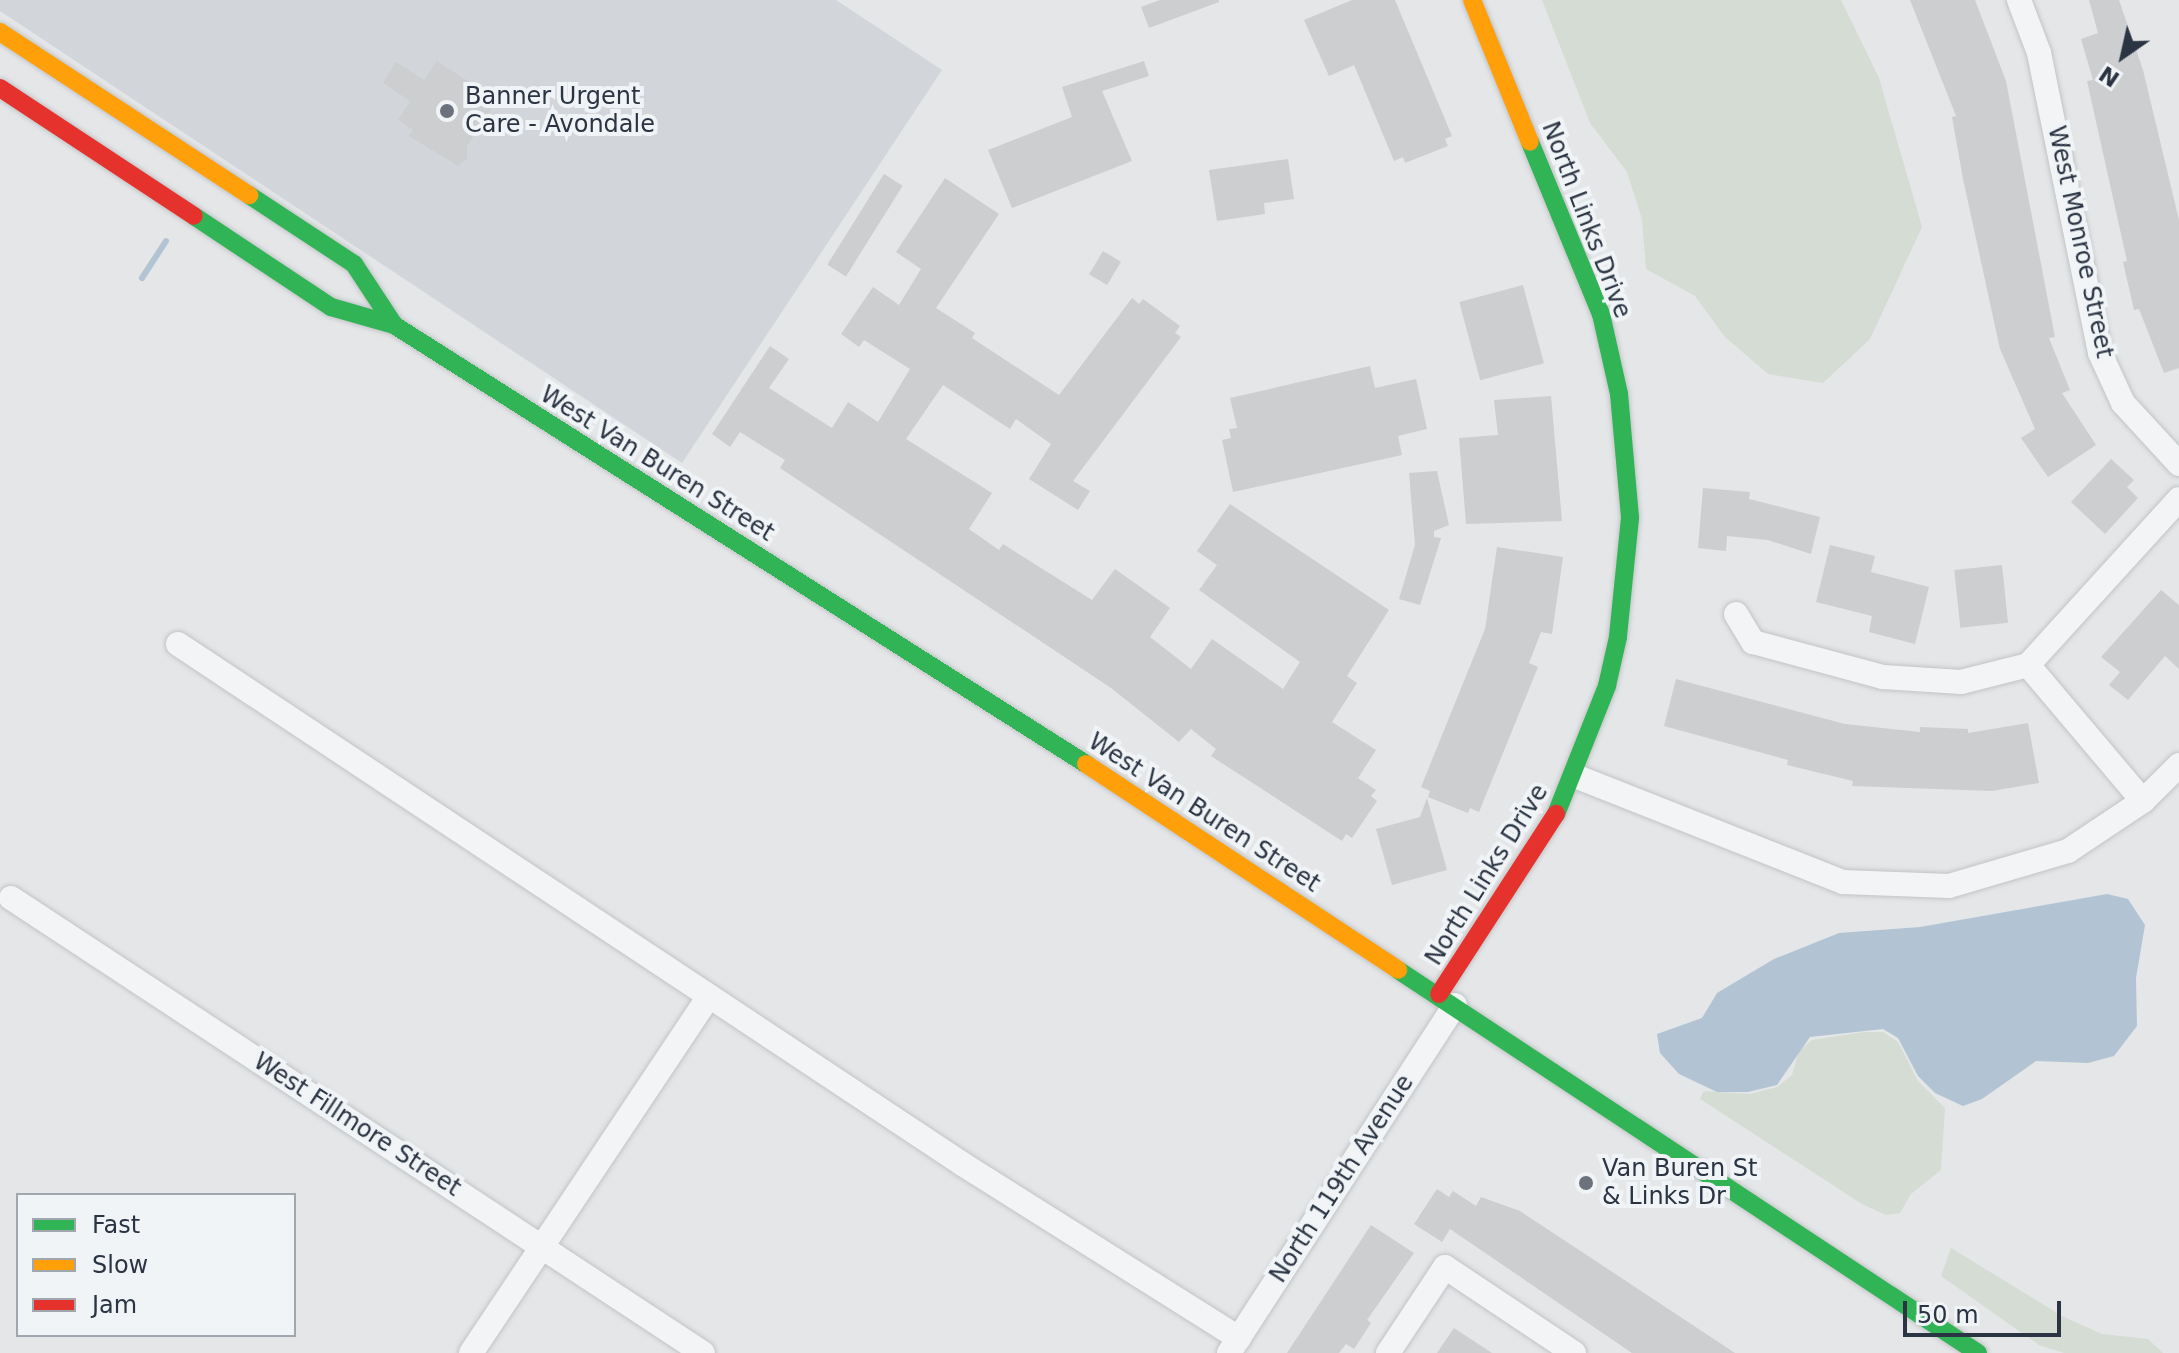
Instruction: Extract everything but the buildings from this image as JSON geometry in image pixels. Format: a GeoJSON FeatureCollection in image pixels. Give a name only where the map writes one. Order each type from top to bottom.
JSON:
{"type":"FeatureCollection","features":[{"type":"Feature","properties":{"kind":"main road","name":"North Links Drive"},"geometry":{"type":"LineString","coordinates":[[1447,1000],[1546,833],[1575,776],[1607,686],[1618,637],[1630,518],[1619,394],[1601,314],[1583,263],[1472,0]]}},
{"type":"Feature","properties":{"kind":"main road","name":"West Van Buren Street"},"geometry":{"type":"LineString","coordinates":[[0,32],[354,264],[394,325]]}},
{"type":"Feature","properties":{"kind":"main road"},"geometry":{"type":"LineString","coordinates":[[1,59],[32,53]]}},
{"type":"Feature","properties":{"kind":"main road","name":"West Van Buren Street"},"geometry":{"type":"LineString","coordinates":[[0,88],[331,307],[394,325],[1447,1000],[1978,1353]]}},
{"type":"Feature","properties":{"kind":"main road"},"geometry":{"type":"LineString","coordinates":[[20,101],[35,96],[53,99],[143,155],[198,164]]}},
{"type":"Feature","properties":{"kind":"street","name":"West Monroe Street"},"geometry":{"type":"LineString","coordinates":[[2019,0],[2039,53],[2083,249],[2100,353],[2123,403],[2179,464]]}},
{"type":"Feature","properties":{"kind":"street"},"geometry":{"type":"LineString","coordinates":[[1736,614],[1753,642],[1883,677],[1961,682],[2028,665],[2179,499]]}},
{"type":"Feature","properties":{"kind":"street"},"geometry":{"type":"LineString","coordinates":[[178,644],[1234,1346]]}},
{"type":"Feature","properties":{"kind":"street"},"geometry":{"type":"LineString","coordinates":[[2028,665],[2143,801]]}},
{"type":"Feature","properties":{"kind":"street"},"geometry":{"type":"LineString","coordinates":[[1575,776],[1843,882],[1949,886],[2031,866],[2097,835],[2143,801],[2179,765]]}},
{"type":"Feature","properties":{"kind":"street","name":"West Fillmore Street"},"geometry":{"type":"LineString","coordinates":[[11,898],[703,1353]]}},
{"type":"Feature","properties":{"kind":"street"},"geometry":{"type":"LineString","coordinates":[[471,1353],[709,996]]}},
{"type":"Feature","properties":{"kind":"street","name":"North 119th Avenue"},"geometry":{"type":"LineString","coordinates":[[1234,1346],[1447,1000]]}},
{"type":"Feature","properties":{"kind":"street"},"geometry":{"type":"LineString","coordinates":[[1388,1353],[1445,1267],[1574,1353]]}},
{"type":"Feature","properties":{"kind":"shaded area"},"geometry":{"type":"Polygon","coordinates":[[[0,0],[836,0],[942,70],[682,463],[0,11],[0,0]]]}},
{"type":"Feature","properties":{"kind":"shaded area"},"geometry":{"type":"Polygon","coordinates":[[[1542,0],[1841,0],[1879,78],[1922,227],[1870,339],[1823,383],[1768,374],[1725,337],[1695,296],[1646,269],[1642,219],[1627,172],[1590,123],[1542,0]]]}},
{"type":"Feature","properties":{"kind":"shaded area"},"geometry":{"type":"Polygon","coordinates":[[[1883,1032],[1898,1042],[1918,1081],[1945,1108],[1941,1170],[1911,1194],[1900,1213],[1886,1215],[1862,1204],[1700,1099],[1704,1091],[1750,1094],[1777,1087],[1792,1075],[1799,1051],[1812,1040],[1883,1032]]]}},
{"type":"Feature","properties":{"kind":"shaded area"},"geometry":{"type":"Polygon","coordinates":[[[1951,1248],[2062,1316],[2102,1334],[2148,1339],[2163,1353],[2064,1353],[2039,1345],[1941,1276],[1951,1248]]]}},
{"type":"Feature","properties":{"kind":"water"},"geometry":{"type":"Polygon","coordinates":[[[2107,894],[2128,899],[2145,925],[2136,978],[2137,1026],[2114,1056],[2088,1063],[2036,1061],[1982,1099],[1963,1106],[1935,1093],[1918,1076],[1898,1038],[1883,1029],[1810,1037],[1777,1085],[1748,1092],[1717,1092],[1679,1074],[1660,1053],[1657,1034],[1702,1018],[1717,993],[1774,959],[1839,933],[1920,927],[2107,894]]]}},
{"type":"Feature","properties":{"kind":"waterway"},"geometry":{"type":"LineString","coordinates":[[142,278],[166,241]]}},
{"type":"Feature","properties":{"kind":"traffic: fast"},"geometry":{"type":"LineString","coordinates":[[1530,142],[1601,314],[1619,394],[1630,518],[1618,637],[1607,686],[1556,814]]}},
{"type":"Feature","properties":{"kind":"traffic: fast"},"geometry":{"type":"LineString","coordinates":[[249,195],[354,264],[394,325]]}},
{"type":"Feature","properties":{"kind":"traffic: fast"},"geometry":{"type":"LineString","coordinates":[[194,216],[331,307],[394,325],[1086,764]]}},
{"type":"Feature","properties":{"kind":"traffic: fast"},"geometry":{"type":"LineString","coordinates":[[1398,970],[1978,1353]]}},
{"type":"Feature","properties":{"kind":"traffic: slow"},"geometry":{"type":"LineString","coordinates":[[1472,0],[1530,142]]}},
{"type":"Feature","properties":{"kind":"traffic: slow"},"geometry":{"type":"LineString","coordinates":[[0,32],[249,195]]}},
{"type":"Feature","properties":{"kind":"traffic: slow"},"geometry":{"type":"LineString","coordinates":[[1086,764],[1398,970]]}},
{"type":"Feature","properties":{"kind":"traffic: jam"},"geometry":{"type":"LineString","coordinates":[[0,88],[194,216]]}},
{"type":"Feature","properties":{"kind":"traffic: jam"},"geometry":{"type":"LineString","coordinates":[[1439,994],[1556,814]]}},
{"type":"Feature","properties":{"kind":"place","name":"Banner Urgent Care - Avondale"},"geometry":{"type":"Point","coordinates":[447,111]}},
{"type":"Feature","properties":{"kind":"place","name":"Van Buren St & Links Dr"},"geometry":{"type":"Point","coordinates":[1586,1183]}}]}
